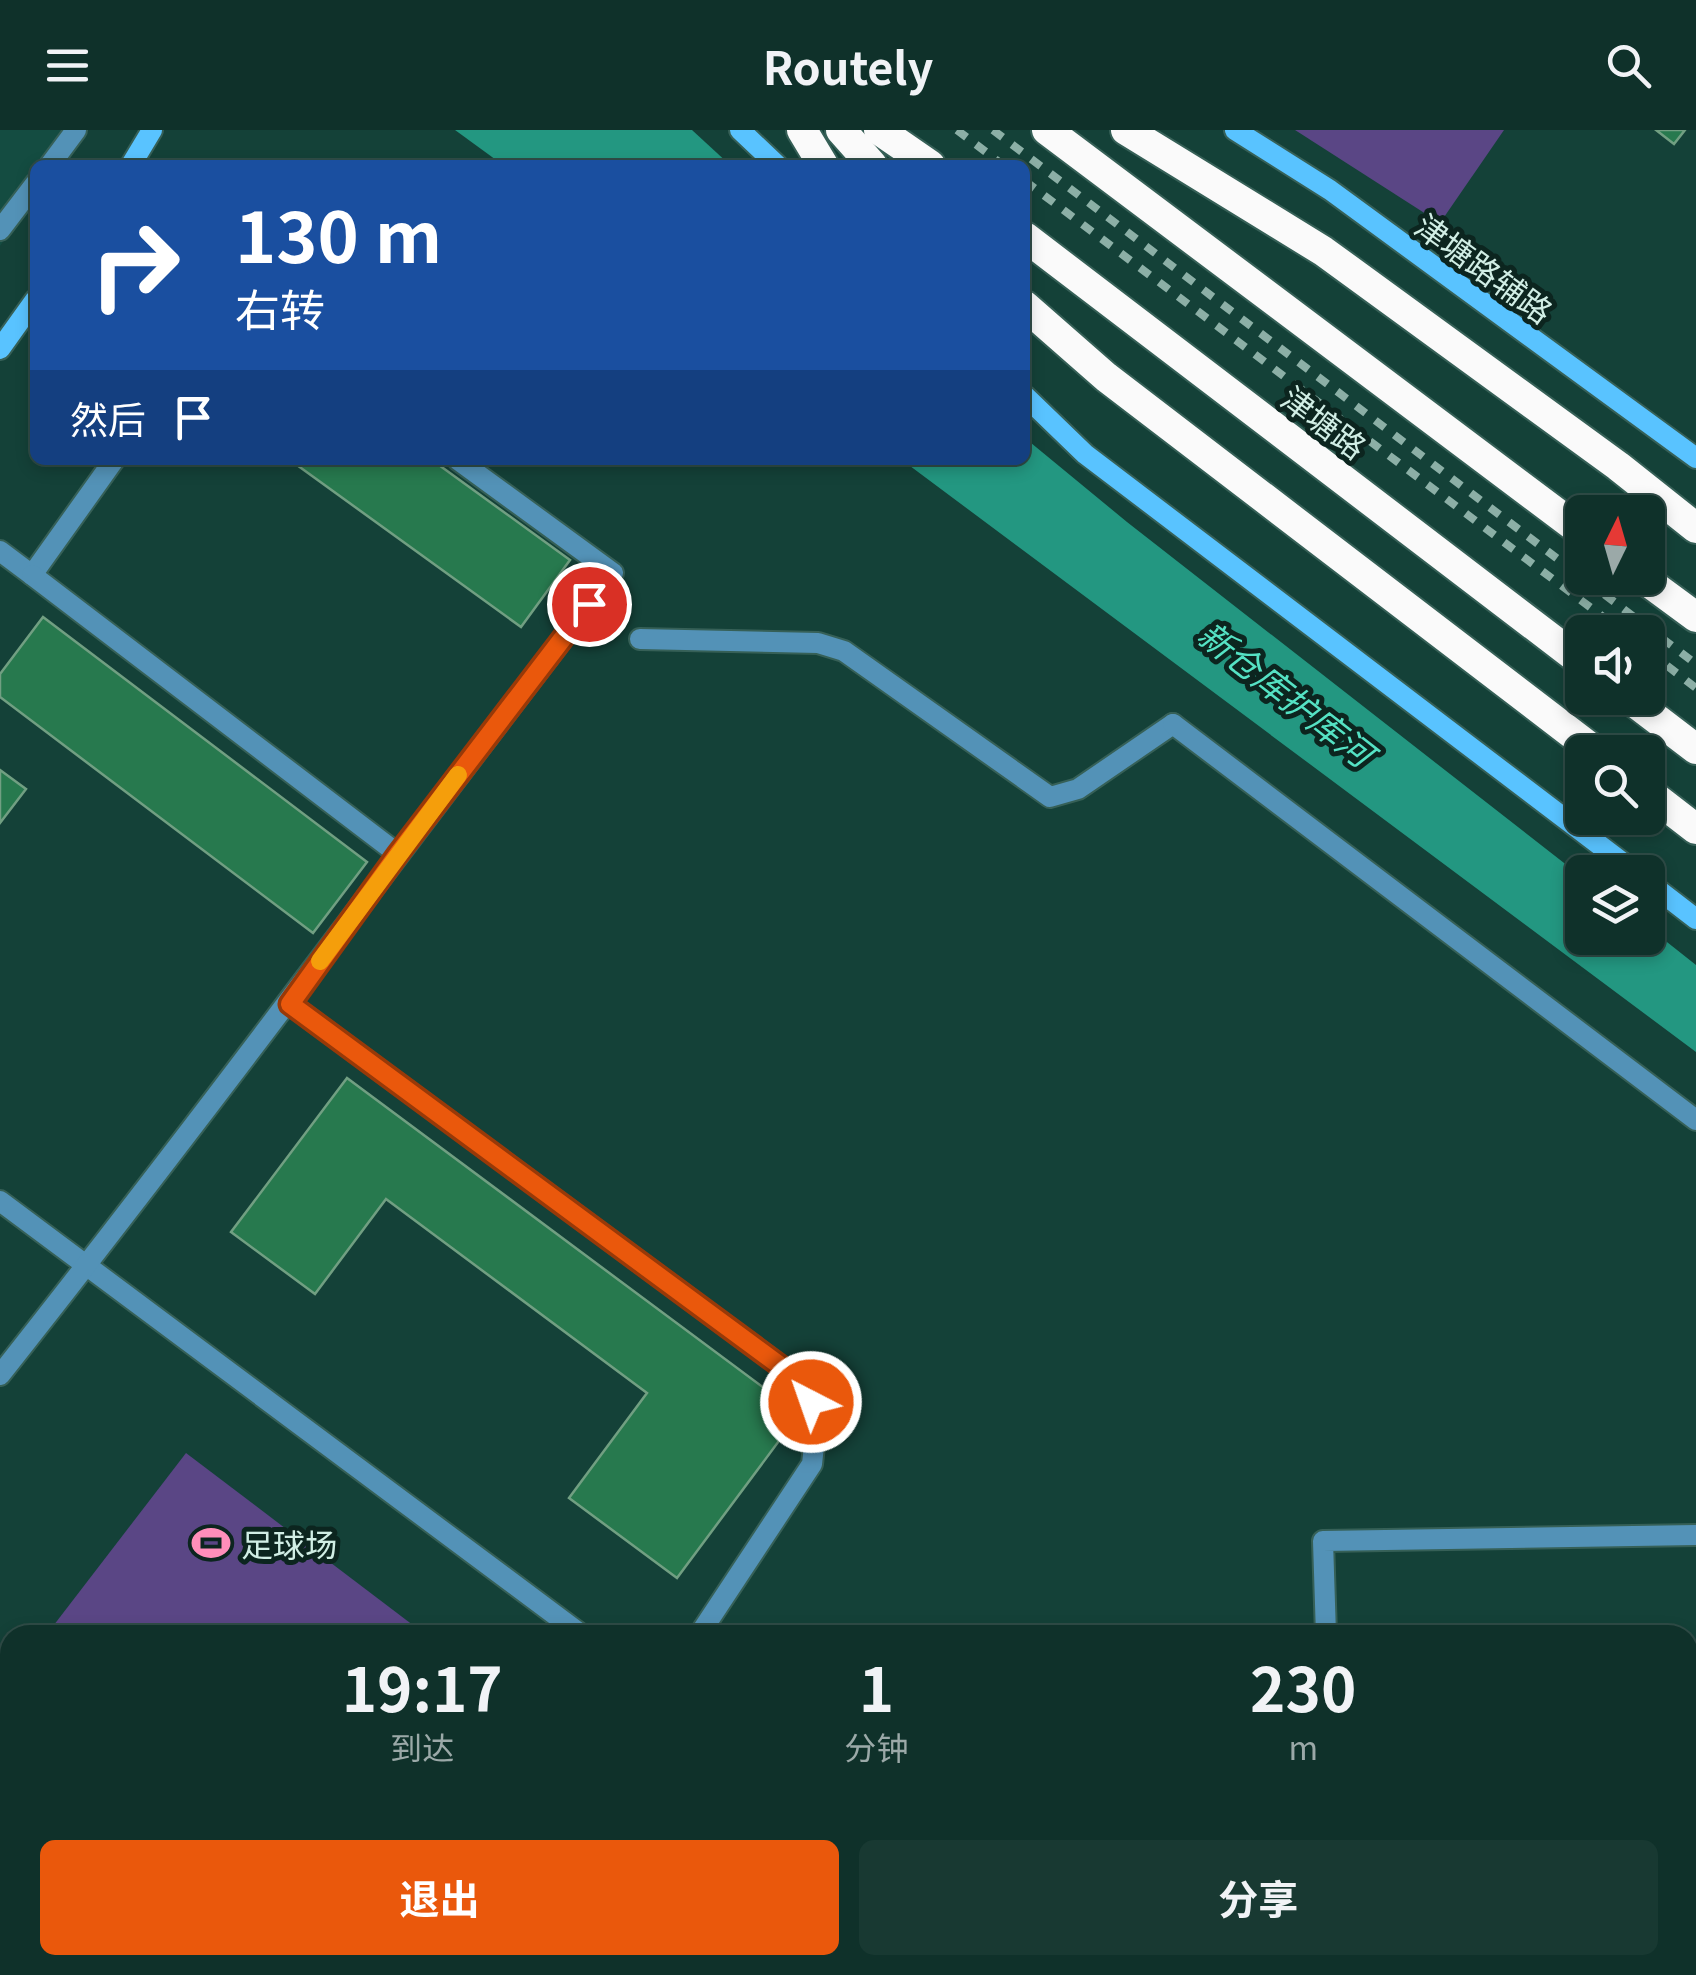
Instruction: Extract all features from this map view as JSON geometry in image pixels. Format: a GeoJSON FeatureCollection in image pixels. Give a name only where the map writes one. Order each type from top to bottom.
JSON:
{"type":"FeatureCollection","features":[{"type":"Feature","properties":{"kind":"highway"},"geometry":{"type":"LineString","coordinates":[[802,130],[820,160]]}},
{"type":"Feature","properties":{"kind":"highway"},"geometry":{"type":"LineString","coordinates":[[840,130],[867,160]]}},
{"type":"Feature","properties":{"kind":"highway"},"geometry":{"type":"LineString","coordinates":[[879,130],[923,160]]}},
{"type":"Feature","properties":{"kind":"highway","name":"津塘路"},"geometry":{"type":"LineString","coordinates":[[1046,130],[1565,519]]}},
{"type":"Feature","properties":{"kind":"highway"},"geometry":{"type":"LineString","coordinates":[[1126,130],[1323,250],[1618,466],[1696,528]]}},
{"type":"Feature","properties":{"kind":"highway","name":"津塘路"},"geometry":{"type":"LineString","coordinates":[[1030,240],[1565,649]]}},
{"type":"Feature","properties":{"kind":"highway"},"geometry":{"type":"LineString","coordinates":[[1030,310],[1106,377],[1574,735]]}},
{"type":"Feature","properties":{"kind":"highway"},"geometry":{"type":"LineString","coordinates":[[1665,594],[1696,617]]}},
{"type":"Feature","properties":{"kind":"highway"},"geometry":{"type":"LineString","coordinates":[[1651,715],[1696,749]]}},
{"type":"Feature","properties":{"kind":"highway"},"geometry":{"type":"LineString","coordinates":[[1665,805],[1696,830]]}},
{"type":"Feature","properties":{"kind":"street"},"geometry":{"type":"LineString","coordinates":[[54,160],[76,130]]}},
{"type":"Feature","properties":{"kind":"street"},"geometry":{"type":"LineString","coordinates":[[740,130],[772,160]]}},
{"type":"Feature","properties":{"kind":"street","name":"津塘路辅路"},"geometry":{"type":"LineString","coordinates":[[1235,130],[1330,190],[1696,458]]}},
{"type":"Feature","properties":{"kind":"street"},"geometry":{"type":"LineString","coordinates":[[134,160],[149,133]]}},
{"type":"Feature","properties":{"kind":"street"},"geometry":{"type":"LineString","coordinates":[[0,230],[30,191]]}},
{"type":"Feature","properties":{"kind":"street"},"geometry":{"type":"LineString","coordinates":[[0,349],[30,307]]}},
{"type":"Feature","properties":{"kind":"street"},"geometry":{"type":"LineString","coordinates":[[1030,401],[1085,454],[1613,855]]}},
{"type":"Feature","properties":{"kind":"street"},"geometry":{"type":"LineString","coordinates":[[32,575],[110,465]]}},
{"type":"Feature","properties":{"kind":"street"},"geometry":{"type":"LineString","coordinates":[[0,1375],[290,1004],[398,854],[613,573],[465,465]]}},
{"type":"Feature","properties":{"kind":"street"},"geometry":{"type":"LineString","coordinates":[[0,552],[398,854]]}},
{"type":"Feature","properties":{"kind":"street"},"geometry":{"type":"LineString","coordinates":[[640,639],[818,643],[844,651],[1050,797],[1078,789],[1173,724],[1696,1120]]}},
{"type":"Feature","properties":{"kind":"street"},"geometry":{"type":"LineString","coordinates":[[1665,895],[1696,919]]}},
{"type":"Feature","properties":{"kind":"street"},"geometry":{"type":"LineString","coordinates":[[290,1004],[798,1379],[811,1402],[816,1428],[812,1464],[705,1625]]}},
{"type":"Feature","properties":{"kind":"street"},"geometry":{"type":"LineString","coordinates":[[0,1201],[569,1625]]}},
{"type":"Feature","properties":{"kind":"street"},"geometry":{"type":"LineString","coordinates":[[1326,1625],[1323,1541],[1696,1535]]}},
{"type":"Feature","properties":{"kind":"shaded area"},"geometry":{"type":"Polygon","coordinates":[[[0,130],[80,130],[59,160],[30,160],[30,202],[0,246],[0,130]]]}},
{"type":"Feature","properties":{"kind":"shaded area"},"geometry":{"type":"Polygon","coordinates":[[[1295,130],[1504,130],[1440,223],[1295,130]]]}},
{"type":"Feature","properties":{"kind":"shaded area","name":"足球场"},"geometry":{"type":"Polygon","coordinates":[[[186,1453],[413,1625],[54,1625],[186,1453]]]}},
{"type":"Feature","properties":{"kind":"water"},"geometry":{"type":"Polygon","coordinates":[[[455,130],[692,130],[725,160],[496,160],[455,130]]]}},
{"type":"Feature","properties":{"kind":"water","name":"新仓库护库河"},"geometry":{"type":"Polygon","coordinates":[[[1030,442],[1565,864],[1565,954],[909,465],[1030,465],[1030,442]]]}},
{"type":"Feature","properties":{"kind":"water"},"geometry":{"type":"Polygon","coordinates":[[[1665,940],[1696,965],[1696,1052],[1566,955],[1665,955],[1665,940]]]}},
{"type":"Feature","properties":{"kind":"building"},"geometry":{"type":"Polygon","coordinates":[[[1656,130],[1685,130],[1674,144],[1656,130]]]}},
{"type":"Feature","properties":{"kind":"building"},"geometry":{"type":"Polygon","coordinates":[[[297,465],[439,465],[570,560],[521,627],[297,465]]]}},
{"type":"Feature","properties":{"kind":"building"},"geometry":{"type":"Polygon","coordinates":[[[43,617],[367,862],[313,933],[0,697],[0,674],[43,617]]]}},
{"type":"Feature","properties":{"kind":"building"},"geometry":{"type":"Polygon","coordinates":[[[0,770],[26,789],[0,823],[0,770]]]}},
{"type":"Feature","properties":{"kind":"building"},"geometry":{"type":"Polygon","coordinates":[[[347,1078],[799,1414],[677,1578],[569,1498],[647,1393],[386,1199],[315,1294],[231,1232],[347,1078]]]}},
{"type":"Feature","properties":{"kind":"railway"},"geometry":{"type":"LineString","coordinates":[[957,130],[996,160]]}},
{"type":"Feature","properties":{"kind":"railway"},"geometry":{"type":"LineString","coordinates":[[993,130],[1696,664]]}},
{"type":"Feature","properties":{"kind":"railway"},"geometry":{"type":"LineString","coordinates":[[1030,185],[1600,615]]}},
{"type":"Feature","properties":{"kind":"railway"},"geometry":{"type":"LineString","coordinates":[[1665,664],[1696,688]]}},
{"type":"Feature","properties":{"kind":"slow traffic"},"geometry":{"type":"LineString","coordinates":[[320,961],[458,775]]}},
{"type":"Feature","properties":{"kind":"place","name":"足球场"},"geometry":{"type":"Point","coordinates":[211,1543]}},
{"type":"Feature","properties":{"kind":"route"},"geometry":{"type":"LineString","coordinates":[[589,604],[398,854],[290,1004],[798,1379],[811,1402]]}}]}
